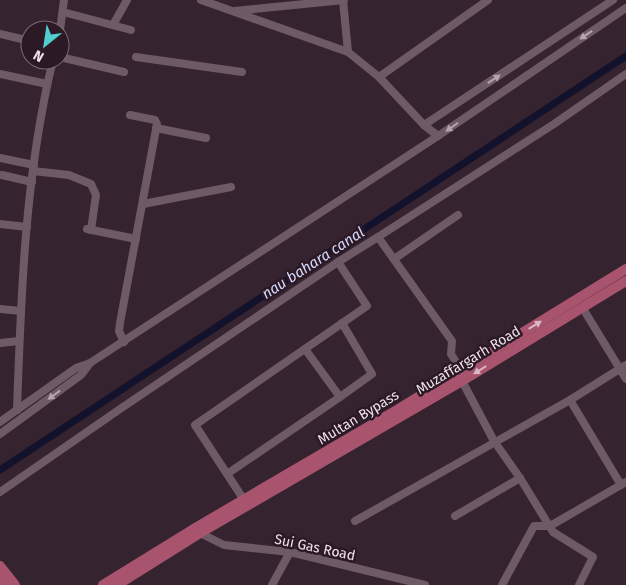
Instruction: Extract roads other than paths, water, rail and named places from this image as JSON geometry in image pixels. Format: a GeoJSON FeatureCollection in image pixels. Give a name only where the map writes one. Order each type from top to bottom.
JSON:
{"type":"FeatureCollection","features":[{"type":"Feature","properties":{"kind":"main road","name":"Multan Bypass"},"geometry":{"type":"LineString","coordinates":[[103,585],[246,503],[626,269]]}},
{"type":"Feature","properties":{"kind":"main road","name":"Muzaffargarh Road"},"geometry":{"type":"LineString","coordinates":[[117,585],[246,503],[462,381],[626,281]]}},
{"type":"Feature","properties":{"kind":"main road"},"geometry":{"type":"LineString","coordinates":[[0,566],[15,585]]}},
{"type":"Feature","properties":{"kind":"main road"},"geometry":{"type":"LineString","coordinates":[[0,578],[5,585]]}},
{"type":"Feature","properties":{"kind":"street"},"geometry":{"type":"LineString","coordinates":[[62,20],[64,0]]}},
{"type":"Feature","properties":{"kind":"street"},"geometry":{"type":"LineString","coordinates":[[113,25],[127,0]]}},
{"type":"Feature","properties":{"kind":"street"},"geometry":{"type":"LineString","coordinates":[[201,0],[348,52],[379,77],[424,125],[438,136]]}},
{"type":"Feature","properties":{"kind":"street"},"geometry":{"type":"LineString","coordinates":[[233,11],[343,0],[348,52]]}},
{"type":"Feature","properties":{"kind":"street"},"geometry":{"type":"LineString","coordinates":[[379,77],[488,0]]}},
{"type":"Feature","properties":{"kind":"street"},"geometry":{"type":"LineString","coordinates":[[424,125],[613,0]]}},
{"type":"Feature","properties":{"kind":"street"},"geometry":{"type":"LineString","coordinates":[[0,422],[76,368],[90,363],[124,342],[438,136],[626,8]]}},
{"type":"Feature","properties":{"kind":"street"},"geometry":{"type":"LineString","coordinates":[[63,12],[131,30]]}},
{"type":"Feature","properties":{"kind":"street"},"geometry":{"type":"LineString","coordinates":[[0,34],[20,38]]}},
{"type":"Feature","properties":{"kind":"street"},"geometry":{"type":"LineString","coordinates":[[136,57],[242,72]]}},
{"type":"Feature","properties":{"kind":"street"},"geometry":{"type":"LineString","coordinates":[[70,59],[124,72]]}},
{"type":"Feature","properties":{"kind":"street"},"geometry":{"type":"LineString","coordinates":[[17,410],[27,227],[34,168],[50,70]]}},
{"type":"Feature","properties":{"kind":"street"},"geometry":{"type":"LineString","coordinates":[[0,74],[47,84]]}},
{"type":"Feature","properties":{"kind":"street"},"geometry":{"type":"LineString","coordinates":[[0,492],[338,262],[554,124],[626,74]]}},
{"type":"Feature","properties":{"kind":"street"},"geometry":{"type":"LineString","coordinates":[[124,342],[119,332],[120,323],[157,124],[155,120],[130,116]]}},
{"type":"Feature","properties":{"kind":"street"},"geometry":{"type":"LineString","coordinates":[[156,128],[206,138]]}},
{"type":"Feature","properties":{"kind":"street"},"geometry":{"type":"LineString","coordinates":[[0,158],[34,168],[70,175],[91,184],[96,194],[88,230],[136,239]]}},
{"type":"Feature","properties":{"kind":"street"},"geometry":{"type":"LineString","coordinates":[[2,176],[32,182]]}},
{"type":"Feature","properties":{"kind":"street"},"geometry":{"type":"LineString","coordinates":[[142,204],[230,187]]}},
{"type":"Feature","properties":{"kind":"street"},"geometry":{"type":"LineString","coordinates":[[394,259],[458,215]]}},
{"type":"Feature","properties":{"kind":"street"},"geometry":{"type":"LineString","coordinates":[[0,224],[27,227]]}},
{"type":"Feature","properties":{"kind":"street"},"geometry":{"type":"LineString","coordinates":[[378,236],[452,341],[451,354],[461,370]]}},
{"type":"Feature","properties":{"kind":"street"},"geometry":{"type":"LineString","coordinates":[[246,503],[195,426],[367,306],[338,262]]}},
{"type":"Feature","properties":{"kind":"street"},"geometry":{"type":"LineString","coordinates":[[582,307],[623,367],[626,379]]}},
{"type":"Feature","properties":{"kind":"street"},"geometry":{"type":"LineString","coordinates":[[0,309],[21,311]]}},
{"type":"Feature","properties":{"kind":"street"},"geometry":{"type":"LineString","coordinates":[[227,474],[372,374],[342,323]]}},
{"type":"Feature","properties":{"kind":"street"},"geometry":{"type":"LineString","coordinates":[[0,343],[20,341]]}},
{"type":"Feature","properties":{"kind":"street"},"geometry":{"type":"LineString","coordinates":[[305,349],[340,397]]}},
{"type":"Feature","properties":{"kind":"street"},"geometry":{"type":"LineString","coordinates":[[0,434],[81,375],[90,363]]}},
{"type":"Feature","properties":{"kind":"street"},"geometry":{"type":"LineString","coordinates":[[355,521],[494,441],[570,400],[623,367]]}},
{"type":"Feature","properties":{"kind":"street"},"geometry":{"type":"LineString","coordinates":[[462,381],[494,441],[554,532],[593,557],[579,585]]}},
{"type":"Feature","properties":{"kind":"street"},"geometry":{"type":"LineString","coordinates":[[502,585],[534,526],[550,526],[624,484],[570,400]]}},
{"type":"Feature","properties":{"kind":"street"},"geometry":{"type":"LineString","coordinates":[[455,516],[520,478]]}},
{"type":"Feature","properties":{"kind":"street","name":"Sui Gas Road"},"geometry":{"type":"LineString","coordinates":[[200,533],[224,545],[290,552],[425,585]]}},
{"type":"Feature","properties":{"kind":"street"},"geometry":{"type":"LineString","coordinates":[[272,585],[290,552]]}},
{"type":"Feature","properties":{"kind":"waterway","name":"nau bahara canal"},"geometry":{"type":"LineString","coordinates":[[0,470],[626,56]]}}]}
